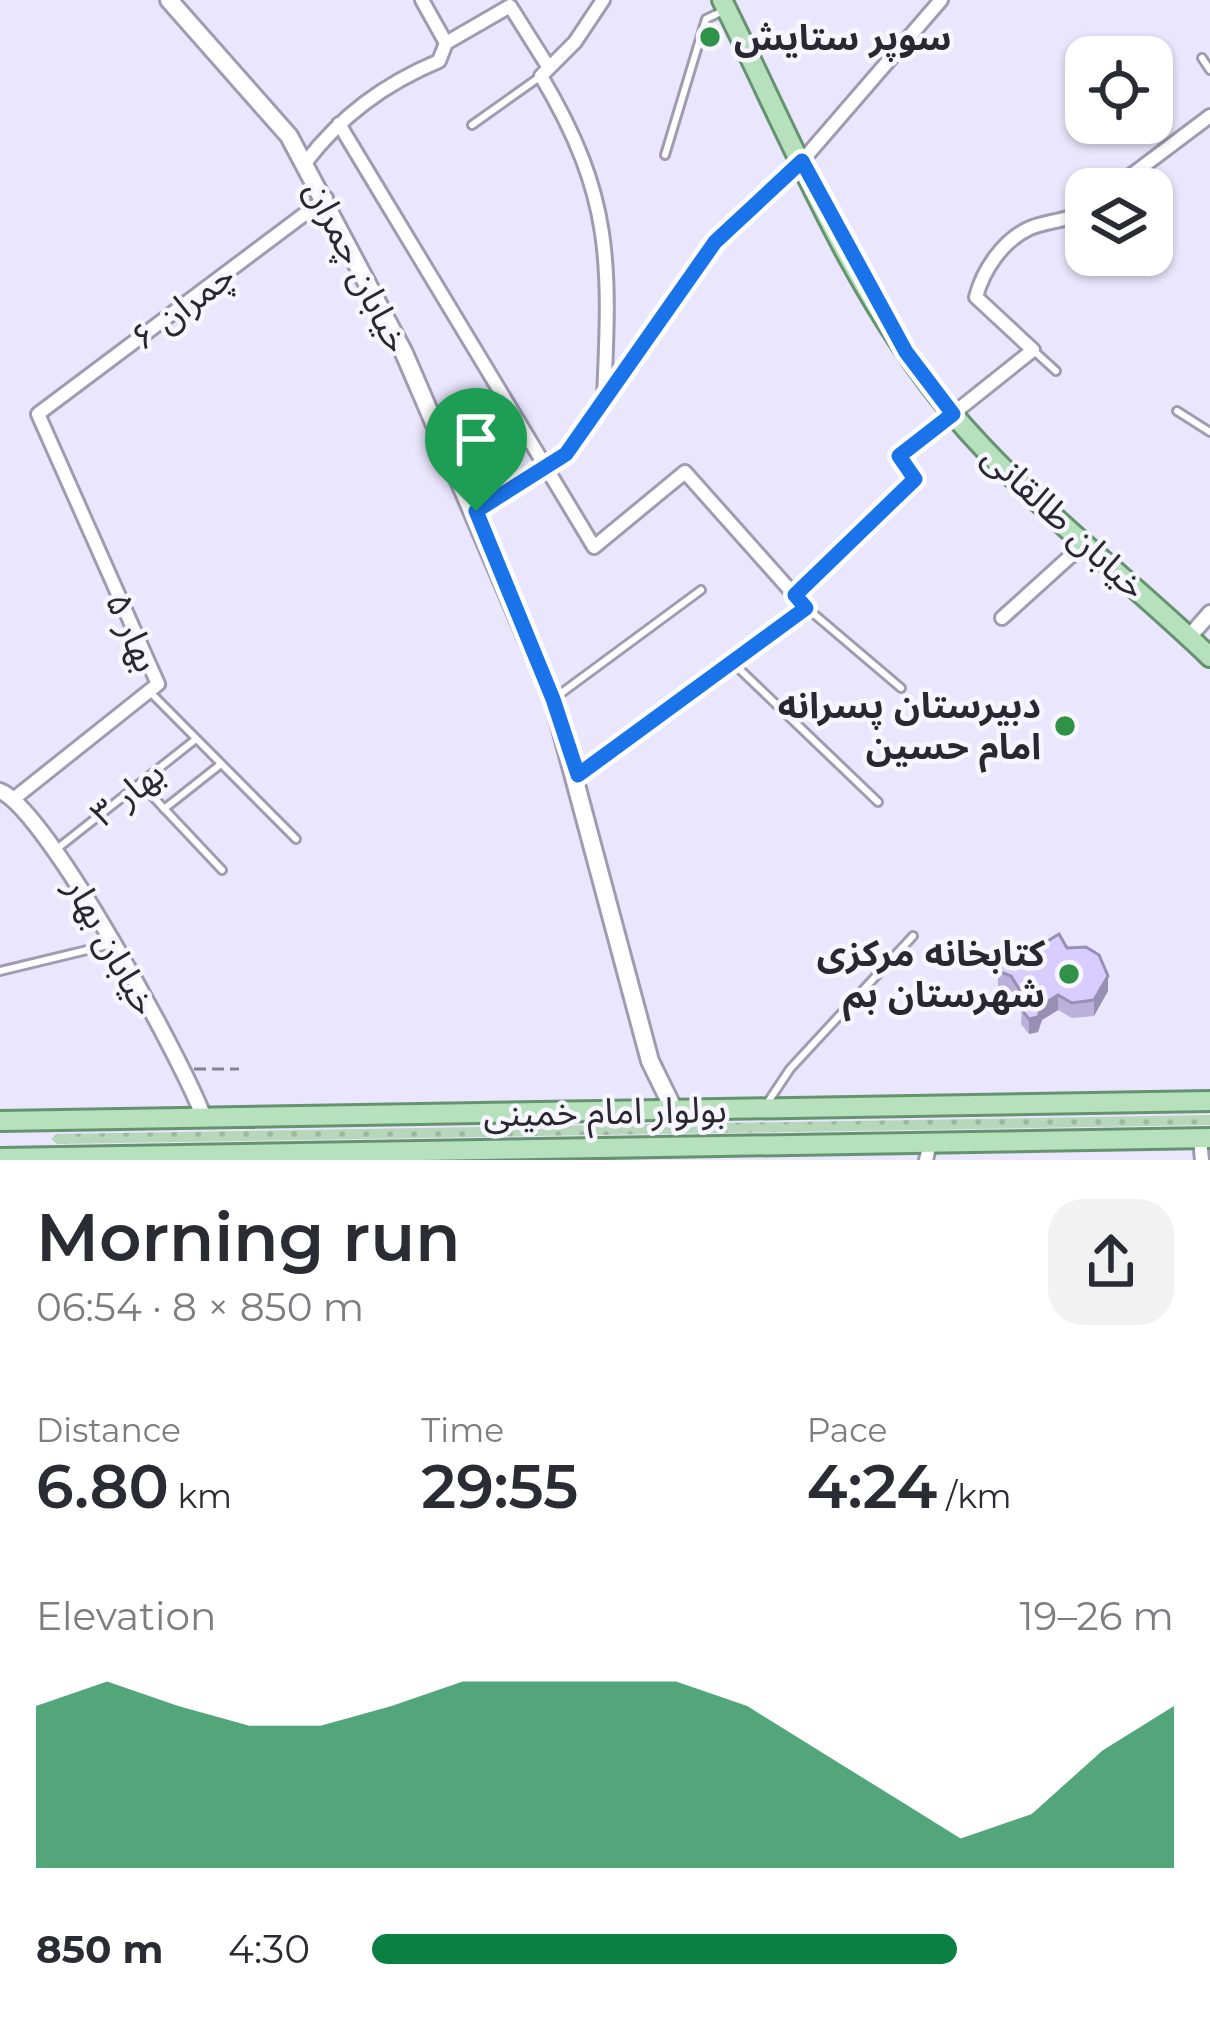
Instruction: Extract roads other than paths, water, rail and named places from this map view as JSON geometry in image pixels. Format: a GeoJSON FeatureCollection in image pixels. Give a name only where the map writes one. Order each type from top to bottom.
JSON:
{"type":"FeatureCollection","features":[{"type":"Feature","properties":{"kind":"main road","name":"خیابان چمران"},"geometry":{"type":"LineString","coordinates":[[169,0],[289,136],[326,198],[476,511],[553,699],[578,775],[650,1061],[674,1110]]}},
{"type":"Feature","properties":{"kind":"main road","name":"خیابان طالقانی"},"geometry":{"type":"LineString","coordinates":[[724,4],[802,161],[906,352],[953,414],[1210,657]]}},
{"type":"Feature","properties":{"kind":"main road","name":"بولوار امام خمینی"},"geometry":{"type":"LineString","coordinates":[[0,1121],[1210,1101]]}},
{"type":"Feature","properties":{"kind":"main road"},"geometry":{"type":"LineString","coordinates":[[29,1120],[30,1158]]}},
{"type":"Feature","properties":{"kind":"main road","name":"بولوار امام خمینی"},"geometry":{"type":"LineString","coordinates":[[0,1158],[936,1151],[1205,1138]]}},
{"type":"Feature","properties":{"kind":"street"},"geometry":{"type":"LineString","coordinates":[[422,0],[446,43]]}},
{"type":"Feature","properties":{"kind":"street"},"geometry":{"type":"LineString","coordinates":[[545,72],[575,42],[603,0]]}},
{"type":"Feature","properties":{"kind":"street"},"geometry":{"type":"LineString","coordinates":[[476,511],[566,454],[715,242],[802,161],[941,0]]}},
{"type":"Feature","properties":{"kind":"street"},"geometry":{"type":"LineString","coordinates":[[305,163],[339,124],[378,92],[439,61],[446,43],[510,6],[572,129],[603,220],[609,268],[604,399]]}},
{"type":"Feature","properties":{"kind":"street"},"geometry":{"type":"LineString","coordinates":[[1141,168],[1210,116]]}},
{"type":"Feature","properties":{"kind":"street"},"geometry":{"type":"LineString","coordinates":[[339,124],[594,547],[685,472],[806,608],[578,775]]}},
{"type":"Feature","properties":{"kind":"street","name":"چمران ۶"},"geometry":{"type":"LineString","coordinates":[[38,414],[326,198]]}},
{"type":"Feature","properties":{"kind":"street"},"geometry":{"type":"LineString","coordinates":[[795,595],[915,479],[899,456],[1033,350],[976,297],[979,284],[993,260],[1030,228],[1065,220]]}},
{"type":"Feature","properties":{"kind":"street","name":"بهار ۵"},"geometry":{"type":"LineString","coordinates":[[16,797],[158,684],[38,414]]}},
{"type":"Feature","properties":{"kind":"street"},"geometry":{"type":"LineString","coordinates":[[1002,618],[1086,542]]}},
{"type":"Feature","properties":{"kind":"street"},"geometry":{"type":"LineString","coordinates":[[1189,637],[1210,613]]}},
{"type":"Feature","properties":{"kind":"street","name":"خیابان بهار"},"geometry":{"type":"LineString","coordinates":[[0,791],[16,797],[58,848],[204,1118]]}},
{"type":"Feature","properties":{"kind":"street"},"geometry":{"type":"LineString","coordinates":[[1202,1160],[1205,1138]]}},
{"type":"Feature","properties":{"kind":"lane"},"geometry":{"type":"LineString","coordinates":[[665,155],[706,19],[724,4]]}},
{"type":"Feature","properties":{"kind":"lane"},"geometry":{"type":"LineString","coordinates":[[1202,58],[1210,70]]}},
{"type":"Feature","properties":{"kind":"lane"},"geometry":{"type":"LineString","coordinates":[[472,125],[545,72]]}},
{"type":"Feature","properties":{"kind":"lane"},"geometry":{"type":"LineString","coordinates":[[1033,350],[1056,371]]}},
{"type":"Feature","properties":{"kind":"lane"},"geometry":{"type":"LineString","coordinates":[[1177,411],[1210,432]]}},
{"type":"Feature","properties":{"kind":"lane"},"geometry":{"type":"LineString","coordinates":[[553,699],[701,590]]}},
{"type":"Feature","properties":{"kind":"lane"},"geometry":{"type":"LineString","coordinates":[[806,608],[902,688]]}},
{"type":"Feature","properties":{"kind":"lane"},"geometry":{"type":"LineString","coordinates":[[732,662],[878,802]]}},
{"type":"Feature","properties":{"kind":"lane"},"geometry":{"type":"LineString","coordinates":[[149,691],[296,839]]}},
{"type":"Feature","properties":{"kind":"lane","name":"بهار ۳"},"geometry":{"type":"LineString","coordinates":[[58,848],[196,739]]}},
{"type":"Feature","properties":{"kind":"lane"},"geometry":{"type":"LineString","coordinates":[[164,809],[221,764]]}},
{"type":"Feature","properties":{"kind":"lane"},"geometry":{"type":"LineString","coordinates":[[140,783],[222,870]]}},
{"type":"Feature","properties":{"kind":"lane"},"geometry":{"type":"LineString","coordinates":[[764,1108],[790,1069],[913,936]]}},
{"type":"Feature","properties":{"kind":"lane"},"geometry":{"type":"LineString","coordinates":[[0,971],[112,944]]}},
{"type":"Feature","properties":{"kind":"place","name":"سوپر ستایش"},"geometry":{"type":"Point","coordinates":[710,37]}},
{"type":"Feature","properties":{"kind":"place","name":"دبیرستان پسرانه امام حسین"},"geometry":{"type":"Point","coordinates":[1065,726]}},
{"type":"Feature","properties":{"kind":"place","name":"کتابخانه مرکزی شهرستان بم"},"geometry":{"type":"Point","coordinates":[1069,974]}}]}
